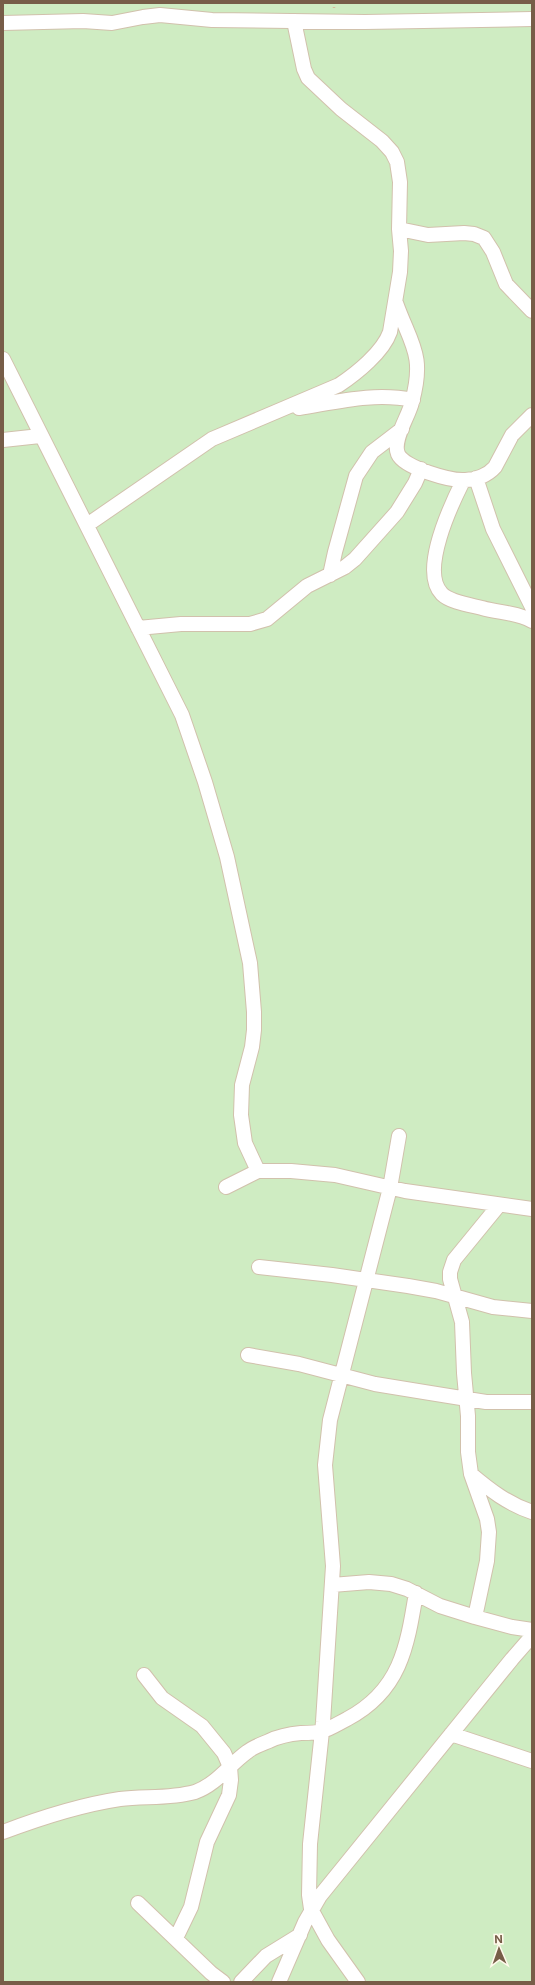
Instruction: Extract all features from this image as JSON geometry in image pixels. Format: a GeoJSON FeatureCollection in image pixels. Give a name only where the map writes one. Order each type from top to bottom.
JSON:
{"type":"FeatureCollection","features":[{"type":"Feature","properties":{"kind":"street"},"geometry":{"type":"LineString","coordinates":[[3,23],[83,21],[112,23],[143,16],[160,15],[212,20],[365,22],[532,19]]}},
{"type":"Feature","properties":{"kind":"street"},"geometry":{"type":"LineString","coordinates":[[87,525],[212,439],[339,385],[352,376],[382,348],[390,332],[396,302],[401,251],[399,229],[399,169],[392,152],[372,131],[341,109],[308,78],[304,69],[294,21]]}},
{"type":"Feature","properties":{"kind":"street"},"geometry":{"type":"LineString","coordinates":[[399,229],[428,235],[464,233],[474,234],[484,238],[493,252],[506,284],[532,311]]}},
{"type":"Feature","properties":{"kind":"street"},"geometry":{"type":"LineString","coordinates":[[396,302],[413,341],[417,359],[417,386],[397,445],[398,455],[408,464],[421,469],[470,479],[491,471],[495,467],[512,435],[532,415]]}},
{"type":"Feature","properties":{"kind":"street"},"geometry":{"type":"LineString","coordinates":[[3,359],[40,436],[87,525],[182,715],[193,743],[218,824],[238,904],[250,962],[254,1012],[252,1047],[242,1085],[241,1115],[245,1143],[258,1171]]}},
{"type":"Feature","properties":{"kind":"street"},"geometry":{"type":"LineString","coordinates":[[278,411],[379,396],[393,396],[413,400]]}},
{"type":"Feature","properties":{"kind":"street"},"geometry":{"type":"LineString","coordinates":[[330,575],[356,476],[372,452],[402,429]]}},
{"type":"Feature","properties":{"kind":"street"},"geometry":{"type":"LineString","coordinates":[[3,440],[40,436]]}},
{"type":"Feature","properties":{"kind":"street"},"geometry":{"type":"LineString","coordinates":[[138,628],[181,624],[250,624],[267,619],[307,586],[330,575],[355,559],[397,512],[421,469]]}},
{"type":"Feature","properties":{"kind":"street"},"geometry":{"type":"LineString","coordinates":[[470,479],[532,607]]}},
{"type":"Feature","properties":{"kind":"street"},"geometry":{"type":"LineString","coordinates":[[470,479],[442,527],[436,550],[434,567],[438,588],[443,595],[452,599],[493,611],[518,614],[532,621]]}},
{"type":"Feature","properties":{"kind":"street"},"geometry":{"type":"LineString","coordinates":[[358,1982],[328,1940],[311,1909],[310,1895],[310,1844],[321,1732],[333,1566],[325,1465],[330,1420],[390,1188],[398,1136]]}},
{"type":"Feature","properties":{"kind":"street"},"geometry":{"type":"LineString","coordinates":[[226,1187],[258,1171],[291,1171],[335,1175],[390,1188],[532,1209]]}},
{"type":"Feature","properties":{"kind":"street"},"geometry":{"type":"LineString","coordinates":[[475,1617],[487,1561],[489,1532],[487,1519],[471,1474],[468,1452],[467,1400],[462,1322],[454,1296],[450,1272],[454,1260],[499,1205]]}},
{"type":"Feature","properties":{"kind":"street"},"geometry":{"type":"LineString","coordinates":[[259,1267],[365,1280],[436,1291],[493,1306],[532,1311]]}},
{"type":"Feature","properties":{"kind":"street"},"geometry":{"type":"LineString","coordinates":[[248,1355],[281,1360],[375,1384],[467,1400],[500,1403],[532,1402]]}},
{"type":"Feature","properties":{"kind":"street"},"geometry":{"type":"LineString","coordinates":[[471,1474],[497,1495],[514,1505],[532,1512]]}},
{"type":"Feature","properties":{"kind":"street"},"geometry":{"type":"LineString","coordinates":[[332,1585],[369,1582],[391,1584],[416,1593],[440,1606],[512,1627],[532,1630]]}},
{"type":"Feature","properties":{"kind":"street"},"geometry":{"type":"LineString","coordinates":[[3,1832],[51,1816],[100,1803],[121,1799],[172,1797],[195,1791],[209,1785],[247,1752],[270,1740],[300,1733],[321,1732],[363,1711],[378,1698],[388,1685],[405,1650],[416,1593]]}},
{"type":"Feature","properties":{"kind":"street"},"geometry":{"type":"LineString","coordinates":[[279,1982],[311,1909],[340,1870],[512,1658],[532,1636]]}},
{"type":"Feature","properties":{"kind":"street"},"geometry":{"type":"LineString","coordinates":[[144,1675],[162,1698],[202,1726],[224,1753],[230,1768],[231,1780],[229,1795],[207,1842],[191,1907],[176,1938]]}},
{"type":"Feature","properties":{"kind":"street"},"geometry":{"type":"LineString","coordinates":[[451,1734],[532,1762]]}},
{"type":"Feature","properties":{"kind":"street"},"geometry":{"type":"LineString","coordinates":[[138,1903],[211,1973],[223,1982]]}},
{"type":"Feature","properties":{"kind":"street"},"geometry":{"type":"LineString","coordinates":[[241,1982],[266,1956],[300,1935]]}},
{"type":"Feature","properties":{"kind":"green space"},"geometry":{"type":"Polygon","coordinates":[[[3,3],[532,3],[532,1982],[3,1982],[3,3]]]}}]}
